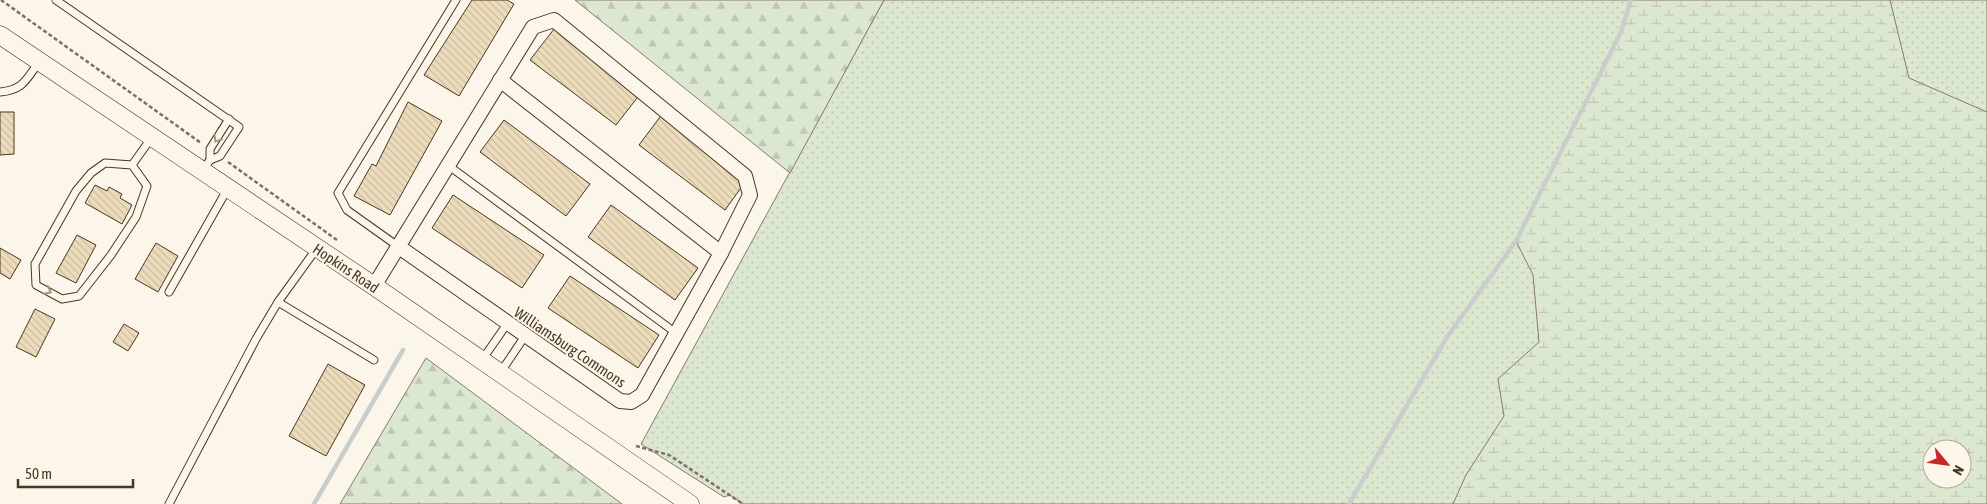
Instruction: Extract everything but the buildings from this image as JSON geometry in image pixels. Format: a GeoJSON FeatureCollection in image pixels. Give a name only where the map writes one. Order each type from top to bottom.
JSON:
{"type":"FeatureCollection","features":[{"type":"Feature","properties":{"kind":"street","name":"Williamsburg Commons"},"geometry":{"type":"LineString","coordinates":[[374,286],[449,166],[532,27],[554,20],[745,176],[750,195],[721,253],[642,395],[631,402],[620,402],[399,247]]}},
{"type":"Feature","properties":{"kind":"street","name":"Hopkins Road"},"geometry":{"type":"LineString","coordinates":[[0,35],[152,137],[206,165],[228,188],[500,372],[690,504]]}},
{"type":"Feature","properties":{"kind":"street"},"geometry":{"type":"LineString","coordinates":[[500,80],[721,253]]}},
{"type":"Feature","properties":{"kind":"lane"},"geometry":{"type":"LineString","coordinates":[[56,0],[239,127],[220,156],[206,165]]}},
{"type":"Feature","properties":{"kind":"lane"},"geometry":{"type":"LineString","coordinates":[[399,247],[347,210],[338,193],[456,0]]}},
{"type":"Feature","properties":{"kind":"lane"},"geometry":{"type":"LineString","coordinates":[[0,92],[14,90],[22,85],[39,62]]}},
{"type":"Feature","properties":{"kind":"lane"},"geometry":{"type":"LineString","coordinates":[[206,165],[210,149],[229,119]]}},
{"type":"Feature","properties":{"kind":"lane"},"geometry":{"type":"LineString","coordinates":[[132,164],[152,137]]}},
{"type":"Feature","properties":{"kind":"lane"},"geometry":{"type":"LineString","coordinates":[[105,162],[132,164],[147,186],[136,217],[111,255],[79,296],[62,299],[36,285],[35,264],[76,191],[91,172],[105,162]]}},
{"type":"Feature","properties":{"kind":"lane"},"geometry":{"type":"LineString","coordinates":[[449,166],[676,333]]}},
{"type":"Feature","properties":{"kind":"lane"},"geometry":{"type":"LineString","coordinates":[[168,292],[228,188]]}},
{"type":"Feature","properties":{"kind":"lane"},"geometry":{"type":"LineString","coordinates":[[169,504],[256,339],[278,302],[317,248]]}},
{"type":"Feature","properties":{"kind":"lane"},"geometry":{"type":"LineString","coordinates":[[278,302],[374,360]]}},
{"type":"Feature","properties":{"kind":"lane"},"geometry":{"type":"LineString","coordinates":[[482,360],[507,324]]}},
{"type":"Feature","properties":{"kind":"lane"},"geometry":{"type":"LineString","coordinates":[[500,372],[525,336]]}},
{"type":"Feature","properties":{"kind":"path"},"geometry":{"type":"LineString","coordinates":[[1,0],[210,149]]}},
{"type":"Feature","properties":{"kind":"path"},"geometry":{"type":"LineString","coordinates":[[220,156],[344,245]]}},
{"type":"Feature","properties":{"kind":"path"},"geometry":{"type":"LineString","coordinates":[[630,444],[670,455],[743,504]]}},
{"type":"Feature","properties":{"kind":"green space"},"geometry":{"type":"Polygon","coordinates":[[[575,0],[884,0],[790,173],[575,0]]]}},
{"type":"Feature","properties":{"kind":"green space"},"geometry":{"type":"Polygon","coordinates":[[[884,0],[1987,0],[1987,504],[743,504],[730,495],[724,497],[641,444],[884,0]]]}},
{"type":"Feature","properties":{"kind":"green space"},"geometry":{"type":"Polygon","coordinates":[[[1631,0],[1890,0],[1909,78],[1987,112],[1987,504],[1453,504],[1466,475],[1504,416],[1498,379],[1539,342],[1533,275],[1516,241],[1621,32],[1631,0]]]}},
{"type":"Feature","properties":{"kind":"green space"},"geometry":{"type":"Polygon","coordinates":[[[426,358],[622,504],[340,504],[426,358]]]}},
{"type":"Feature","properties":{"kind":"waterway"},"geometry":{"type":"LineString","coordinates":[[1349,504],[1447,337],[1516,241],[1621,32],[1631,0]]}},
{"type":"Feature","properties":{"kind":"waterway"},"geometry":{"type":"LineString","coordinates":[[314,504],[403,350]]}}]}
